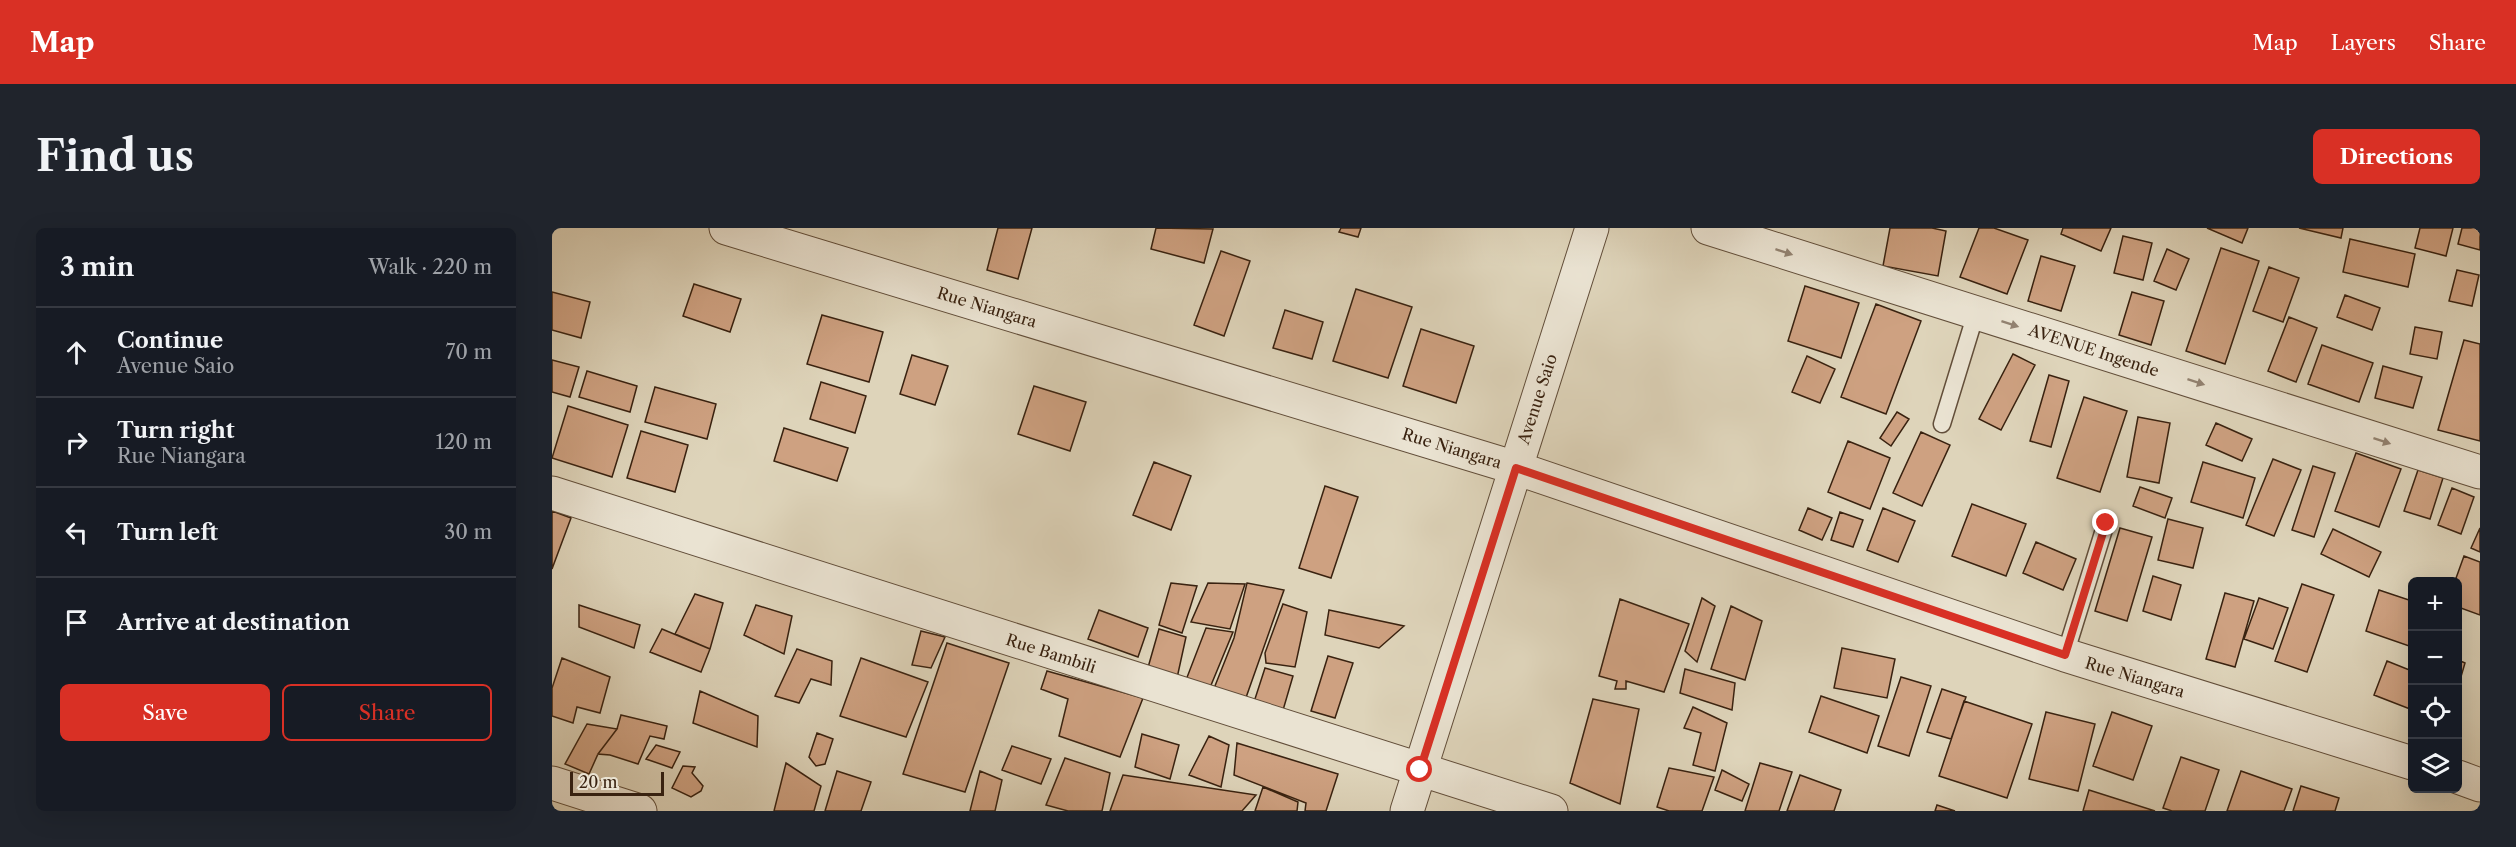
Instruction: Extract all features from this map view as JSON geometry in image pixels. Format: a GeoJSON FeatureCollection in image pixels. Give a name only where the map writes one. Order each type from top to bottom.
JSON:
{"type":"FeatureCollection","features":[{"type":"Feature","properties":{"kind":"street","name":"Rue Niangara"},"geometry":{"type":"LineString","coordinates":[[726,228],[1516,468],[2065,655],[2408,763]]}},
{"type":"Feature","properties":{"kind":"street","name":"Avenue Saio"},"geometry":{"type":"LineString","coordinates":[[1407,811],[1592,228]]}},
{"type":"Feature","properties":{"kind":"street","name":"AVENUE Ingende"},"geometry":{"type":"LineString","coordinates":[[1708,228],[2480,472]]}},
{"type":"Feature","properties":{"kind":"street","name":"Rue Bambili"},"geometry":{"type":"LineString","coordinates":[[552,493],[1551,811]]}},
{"type":"Feature","properties":{"kind":"street"},"geometry":{"type":"LineString","coordinates":[[2462,779],[2480,784]]}},
{"type":"Feature","properties":{"kind":"street"},"geometry":{"type":"LineString","coordinates":[[552,783],[640,811]]}},
{"type":"Feature","properties":{"kind":"lane"},"geometry":{"type":"LineString","coordinates":[[1942,424],[1976,313]]}},
{"type":"Feature","properties":{"kind":"lane"},"geometry":{"type":"LineString","coordinates":[[2065,655],[2106,523]]}},
{"type":"Feature","properties":{"kind":"building"},"geometry":{"type":"Polygon","coordinates":[[[998,228],[1032,228],[1018,279],[987,270],[998,228]]]}},
{"type":"Feature","properties":{"kind":"building"},"geometry":{"type":"Polygon","coordinates":[[[1156,228],[1213,229],[1204,263],[1151,249],[1156,228]]]}},
{"type":"Feature","properties":{"kind":"building"},"geometry":{"type":"Polygon","coordinates":[[[1341,228],[1361,228],[1358,237],[1339,232],[1341,228]]]}},
{"type":"Feature","properties":{"kind":"building"},"geometry":{"type":"Polygon","coordinates":[[[1890,228],[1932,228],[1946,231],[1938,276],[1883,266],[1890,228]]]}},
{"type":"Feature","properties":{"kind":"building"},"geometry":{"type":"Polygon","coordinates":[[[1979,228],[1994,228],[2028,240],[2007,294],[1960,277],[1979,228]]]}},
{"type":"Feature","properties":{"kind":"building"},"geometry":{"type":"Polygon","coordinates":[[[2063,228],[2111,228],[2101,251],[2061,234],[2063,228]]]}},
{"type":"Feature","properties":{"kind":"building"},"geometry":{"type":"Polygon","coordinates":[[[2207,228],[2248,228],[2242,243],[2207,228]]]}},
{"type":"Feature","properties":{"kind":"building"},"geometry":{"type":"Polygon","coordinates":[[[2299,228],[2343,228],[2341,238],[2299,228]]]}},
{"type":"Feature","properties":{"kind":"building"},"geometry":{"type":"Polygon","coordinates":[[[2420,228],[2453,228],[2446,256],[2415,248],[2420,228]]]}},
{"type":"Feature","properties":{"kind":"building"},"geometry":{"type":"Polygon","coordinates":[[[2462,228],[2480,228],[2480,250],[2458,244],[2462,228]]]}},
{"type":"Feature","properties":{"kind":"building"},"geometry":{"type":"Polygon","coordinates":[[[2123,236],[2152,243],[2143,280],[2114,273],[2123,236]]]}},
{"type":"Feature","properties":{"kind":"building"},"geometry":{"type":"Polygon","coordinates":[[[2350,239],[2415,254],[2408,287],[2343,272],[2350,239]]]}},
{"type":"Feature","properties":{"kind":"building"},"geometry":{"type":"Polygon","coordinates":[[[2221,248],[2259,261],[2225,364],[2186,351],[2221,248]]]}},
{"type":"Feature","properties":{"kind":"building"},"geometry":{"type":"Polygon","coordinates":[[[2167,249],[2189,259],[2176,290],[2154,281],[2167,249]]]}},
{"type":"Feature","properties":{"kind":"building"},"geometry":{"type":"Polygon","coordinates":[[[1221,251],[1250,261],[1224,336],[1194,325],[1221,251]]]}},
{"type":"Feature","properties":{"kind":"building"},"geometry":{"type":"Polygon","coordinates":[[[2041,256],[2075,266],[2061,311],[2028,301],[2041,256]]]}},
{"type":"Feature","properties":{"kind":"building"},"geometry":{"type":"Polygon","coordinates":[[[2269,267],[2299,278],[2283,322],[2253,311],[2269,267]]]}},
{"type":"Feature","properties":{"kind":"building"},"geometry":{"type":"Polygon","coordinates":[[[2457,270],[2479,275],[2472,306],[2449,301],[2457,270]]]}},
{"type":"Feature","properties":{"kind":"building"},"geometry":{"type":"Polygon","coordinates":[[[694,284],[741,299],[730,332],[683,316],[694,284]]]}},
{"type":"Feature","properties":{"kind":"building"},"geometry":{"type":"Polygon","coordinates":[[[1805,286],[1859,303],[1841,358],[1788,341],[1805,286]]]}},
{"type":"Feature","properties":{"kind":"building"},"geometry":{"type":"Polygon","coordinates":[[[1356,289],[1412,307],[1388,378],[1333,361],[1356,289]]]}},
{"type":"Feature","properties":{"kind":"building"},"geometry":{"type":"Polygon","coordinates":[[[552,292],[590,302],[581,338],[552,330],[552,292]]]}},
{"type":"Feature","properties":{"kind":"building"},"geometry":{"type":"Polygon","coordinates":[[[2132,292],[2164,301],[2151,345],[2119,335],[2132,292]]]}},
{"type":"Feature","properties":{"kind":"building"},"geometry":{"type":"Polygon","coordinates":[[[2345,295],[2380,308],[2372,330],[2337,317],[2345,295]]]}},
{"type":"Feature","properties":{"kind":"building"},"geometry":{"type":"Polygon","coordinates":[[[1876,304],[1921,321],[1886,414],[1841,397],[1876,304]]]}},
{"type":"Feature","properties":{"kind":"building"},"geometry":{"type":"Polygon","coordinates":[[[1285,310],[1323,322],[1312,359],[1273,348],[1285,310]]]}},
{"type":"Feature","properties":{"kind":"building"},"geometry":{"type":"Polygon","coordinates":[[[822,315],[883,332],[869,382],[807,364],[822,315]]]}},
{"type":"Feature","properties":{"kind":"building"},"geometry":{"type":"Polygon","coordinates":[[[2289,317],[2317,328],[2296,382],[2268,371],[2289,317]]]}},
{"type":"Feature","properties":{"kind":"building"},"geometry":{"type":"Polygon","coordinates":[[[2415,327],[2442,332],[2437,359],[2410,354],[2415,327]]]}},
{"type":"Feature","properties":{"kind":"building"},"geometry":{"type":"Polygon","coordinates":[[[1421,329],[1474,346],[1456,403],[1403,386],[1421,329]]]}},
{"type":"Feature","properties":{"kind":"building"},"geometry":{"type":"Polygon","coordinates":[[[2464,340],[2480,344],[2480,441],[2438,430],[2464,340]]]}},
{"type":"Feature","properties":{"kind":"building"},"geometry":{"type":"Polygon","coordinates":[[[2322,345],[2373,363],[2359,402],[2308,384],[2322,345]]]}},
{"type":"Feature","properties":{"kind":"building"},"geometry":{"type":"Polygon","coordinates":[[[2013,354],[2035,365],[2001,430],[1979,419],[2013,354]]]}},
{"type":"Feature","properties":{"kind":"building"},"geometry":{"type":"Polygon","coordinates":[[[912,355],[948,366],[935,405],[900,394],[912,355]]]}},
{"type":"Feature","properties":{"kind":"building"},"geometry":{"type":"Polygon","coordinates":[[[1807,356],[1835,369],[1820,403],[1792,392],[1807,356]]]}},
{"type":"Feature","properties":{"kind":"building"},"geometry":{"type":"Polygon","coordinates":[[[552,360],[579,367],[570,397],[552,392],[552,360]]]}},
{"type":"Feature","properties":{"kind":"building"},"geometry":{"type":"Polygon","coordinates":[[[2383,366],[2422,377],[2413,408],[2375,398],[2383,366]]]}},
{"type":"Feature","properties":{"kind":"building"},"geometry":{"type":"Polygon","coordinates":[[[587,371],[637,386],[630,412],[579,397],[587,371]]]}},
{"type":"Feature","properties":{"kind":"building"},"geometry":{"type":"Polygon","coordinates":[[[2049,375],[2069,381],[2051,447],[2030,441],[2049,375]]]}},
{"type":"Feature","properties":{"kind":"building"},"geometry":{"type":"Polygon","coordinates":[[[821,382],[866,396],[855,433],[810,419],[821,382]]]}},
{"type":"Feature","properties":{"kind":"building"},"geometry":{"type":"Polygon","coordinates":[[[1034,386],[1086,402],[1070,451],[1018,434],[1034,386]]]}},
{"type":"Feature","properties":{"kind":"building"},"geometry":{"type":"Polygon","coordinates":[[[655,387],[716,404],[707,439],[645,422],[655,387]]]}},
{"type":"Feature","properties":{"kind":"building"},"geometry":{"type":"Polygon","coordinates":[[[2084,397],[2127,411],[2100,492],[2057,478],[2084,397]]]}},
{"type":"Feature","properties":{"kind":"building"},"geometry":{"type":"Polygon","coordinates":[[[568,406],[628,425],[612,477],[552,458],[568,406]]]}},
{"type":"Feature","properties":{"kind":"building"},"geometry":{"type":"Polygon","coordinates":[[[1897,412],[1909,419],[1891,446],[1880,438],[1897,412]]]}},
{"type":"Feature","properties":{"kind":"building"},"geometry":{"type":"Polygon","coordinates":[[[2138,417],[2170,423],[2159,483],[2127,477],[2138,417]]]}},
{"type":"Feature","properties":{"kind":"building"},"geometry":{"type":"Polygon","coordinates":[[[2216,423],[2252,439],[2242,461],[2206,445],[2216,423]]]}},
{"type":"Feature","properties":{"kind":"building"},"geometry":{"type":"Polygon","coordinates":[[[784,428],[848,448],[837,481],[774,461],[784,428]]]}},
{"type":"Feature","properties":{"kind":"building"},"geometry":{"type":"Polygon","coordinates":[[[641,431],[688,445],[675,492],[627,478],[641,431]]]}},
{"type":"Feature","properties":{"kind":"building"},"geometry":{"type":"Polygon","coordinates":[[[1921,432],[1950,445],[1922,506],[1893,493],[1921,432]]]}},
{"type":"Feature","properties":{"kind":"building"},"geometry":{"type":"Polygon","coordinates":[[[1848,441],[1890,458],[1870,509],[1828,492],[1848,441]]]}},
{"type":"Feature","properties":{"kind":"building"},"geometry":{"type":"Polygon","coordinates":[[[2356,453],[2401,469],[2379,527],[2335,511],[2356,453]]]}},
{"type":"Feature","properties":{"kind":"building"},"geometry":{"type":"Polygon","coordinates":[[[2273,459],[2301,470],[2274,536],[2246,525],[2273,459]]]}},
{"type":"Feature","properties":{"kind":"building"},"geometry":{"type":"Polygon","coordinates":[[[1154,462],[1191,476],[1171,530],[1133,515],[1154,462]]]}},
{"type":"Feature","properties":{"kind":"building"},"geometry":{"type":"Polygon","coordinates":[[[2203,462],[2255,478],[2243,518],[2191,502],[2203,462]]]}},
{"type":"Feature","properties":{"kind":"building"},"geometry":{"type":"Polygon","coordinates":[[[2313,466],[2335,473],[2314,537],[2292,530],[2313,466]]]}},
{"type":"Feature","properties":{"kind":"building"},"geometry":{"type":"Polygon","coordinates":[[[2418,470],[2443,478],[2430,519],[2404,511],[2418,470]]]}},
{"type":"Feature","properties":{"kind":"building"},"geometry":{"type":"Polygon","coordinates":[[[1325,486],[1358,497],[1331,578],[1299,568],[1325,486]]]}},
{"type":"Feature","properties":{"kind":"building"},"geometry":{"type":"Polygon","coordinates":[[[2140,487],[2172,498],[2165,518],[2133,506],[2140,487]]]}},
{"type":"Feature","properties":{"kind":"building"},"geometry":{"type":"Polygon","coordinates":[[[2452,488],[2474,497],[2461,534],[2438,525],[2452,488]]]}},
{"type":"Feature","properties":{"kind":"building"},"geometry":{"type":"Polygon","coordinates":[[[1972,504],[2026,524],[2006,576],[1952,556],[1972,504]]]}},
{"type":"Feature","properties":{"kind":"building"},"geometry":{"type":"Polygon","coordinates":[[[1808,508],[1832,518],[1822,540],[1799,530],[1808,508]]]}},
{"type":"Feature","properties":{"kind":"building"},"geometry":{"type":"Polygon","coordinates":[[[1883,508],[1915,521],[1898,562],[1867,550],[1883,508]]]}},
{"type":"Feature","properties":{"kind":"building"},"geometry":{"type":"Polygon","coordinates":[[[552,511],[571,518],[552,569],[552,511]]]}},
{"type":"Feature","properties":{"kind":"building"},"geometry":{"type":"Polygon","coordinates":[[[1840,512],[1863,520],[1853,547],[1831,540],[1840,512]]]}},
{"type":"Feature","properties":{"kind":"building"},"geometry":{"type":"Polygon","coordinates":[[[2168,519],[2203,528],[2193,568],[2158,560],[2168,519]]]}},
{"type":"Feature","properties":{"kind":"building"},"geometry":{"type":"Polygon","coordinates":[[[2120,528],[2152,537],[2127,621],[2095,611],[2120,528]]]}},
{"type":"Feature","properties":{"kind":"building"},"geometry":{"type":"Polygon","coordinates":[[[2480,528],[2480,552],[2471,548],[2480,528]]]}},
{"type":"Feature","properties":{"kind":"building"},"geometry":{"type":"Polygon","coordinates":[[[2333,529],[2381,552],[2369,577],[2321,554],[2333,529]]]}},
{"type":"Feature","properties":{"kind":"building"},"geometry":{"type":"Polygon","coordinates":[[[2036,542],[2076,559],[2063,590],[2023,573],[2036,542]]]}},
{"type":"Feature","properties":{"kind":"building"},"geometry":{"type":"Polygon","coordinates":[[[2464,556],[2480,562],[2480,615],[2462,608],[2462,577],[2456,577],[2464,556]]]}},
{"type":"Feature","properties":{"kind":"building"},"geometry":{"type":"Polygon","coordinates":[[[2153,576],[2181,585],[2171,620],[2143,611],[2153,576]]]}},
{"type":"Feature","properties":{"kind":"building"},"geometry":{"type":"Polygon","coordinates":[[[1171,583],[1197,586],[1182,633],[1159,625],[1171,583]]]}},
{"type":"Feature","properties":{"kind":"building"},"geometry":{"type":"Polygon","coordinates":[[[1208,583],[1245,584],[1230,629],[1191,622],[1208,583]]]}},
{"type":"Feature","properties":{"kind":"building"},"geometry":{"type":"Polygon","coordinates":[[[1247,583],[1284,590],[1243,706],[1211,696],[1234,638],[1247,583]]]}},
{"type":"Feature","properties":{"kind":"building"},"geometry":{"type":"Polygon","coordinates":[[[2302,584],[2334,595],[2307,672],[2275,661],[2302,584]]]}},
{"type":"Feature","properties":{"kind":"building"},"geometry":{"type":"Polygon","coordinates":[[[2379,590],[2408,600],[2408,646],[2366,631],[2379,590]]]}},
{"type":"Feature","properties":{"kind":"building"},"geometry":{"type":"Polygon","coordinates":[[[2225,593],[2254,601],[2235,667],[2206,659],[2225,593]]]}},
{"type":"Feature","properties":{"kind":"building"},"geometry":{"type":"Polygon","coordinates":[[[695,594],[723,603],[710,649],[675,634],[695,594]]]}},
{"type":"Feature","properties":{"kind":"building"},"geometry":{"type":"Polygon","coordinates":[[[1702,598],[1715,606],[1697,662],[1685,651],[1702,598]]]}},
{"type":"Feature","properties":{"kind":"building"},"geometry":{"type":"Polygon","coordinates":[[[2259,598],[2288,608],[2273,649],[2244,639],[2259,598]]]}},
{"type":"Feature","properties":{"kind":"building"},"geometry":{"type":"Polygon","coordinates":[[[1620,599],[1689,624],[1664,692],[1626,681],[1626,689],[1615,689],[1617,681],[1599,676],[1620,599]]]}},
{"type":"Feature","properties":{"kind":"building"},"geometry":{"type":"Polygon","coordinates":[[[1283,604],[1307,612],[1295,667],[1266,663],[1265,653],[1283,604]]]}},
{"type":"Feature","properties":{"kind":"building"},"geometry":{"type":"Polygon","coordinates":[[[579,605],[640,625],[634,648],[579,627],[579,605]]]}},
{"type":"Feature","properties":{"kind":"building"},"geometry":{"type":"Polygon","coordinates":[[[756,605],[792,616],[784,654],[744,635],[756,605]]]}},
{"type":"Feature","properties":{"kind":"building"},"geometry":{"type":"Polygon","coordinates":[[[1731,606],[1762,621],[1745,680],[1711,669],[1731,606]]]}},
{"type":"Feature","properties":{"kind":"building"},"geometry":{"type":"Polygon","coordinates":[[[1099,610],[1148,628],[1138,657],[1088,639],[1099,610]]]}},
{"type":"Feature","properties":{"kind":"building"},"geometry":{"type":"Polygon","coordinates":[[[1329,610],[1404,626],[1379,648],[1325,635],[1329,610]]]}},
{"type":"Feature","properties":{"kind":"building"},"geometry":{"type":"Polygon","coordinates":[[[1206,628],[1233,632],[1209,690],[1186,680],[1206,628]]]}},
{"type":"Feature","properties":{"kind":"building"},"geometry":{"type":"Polygon","coordinates":[[[662,629],[710,649],[701,672],[650,652],[662,629]]]}},
{"type":"Feature","properties":{"kind":"building"},"geometry":{"type":"Polygon","coordinates":[[[1159,629],[1186,637],[1177,678],[1147,671],[1159,629]]]}},
{"type":"Feature","properties":{"kind":"building"},"geometry":{"type":"Polygon","coordinates":[[[921,631],[945,637],[931,668],[912,665],[921,631]]]}},
{"type":"Feature","properties":{"kind":"building"},"geometry":{"type":"Polygon","coordinates":[[[947,643],[1009,663],[965,792],[903,774],[947,643]]]}},
{"type":"Feature","properties":{"kind":"building"},"geometry":{"type":"Polygon","coordinates":[[[1842,648],[1895,659],[1887,698],[1834,688],[1842,648]]]}},
{"type":"Feature","properties":{"kind":"building"},"geometry":{"type":"Polygon","coordinates":[[[797,649],[832,661],[831,685],[811,679],[799,703],[775,696],[797,649]]]}},
{"type":"Feature","properties":{"kind":"building"},"geometry":{"type":"Polygon","coordinates":[[[1328,656],[1353,663],[1335,718],[1311,711],[1328,656]]]}},
{"type":"Feature","properties":{"kind":"building"},"geometry":{"type":"Polygon","coordinates":[[[562,658],[610,677],[600,713],[577,707],[573,723],[552,716],[552,688],[562,658]]]}},
{"type":"Feature","properties":{"kind":"building"},"geometry":{"type":"Polygon","coordinates":[[[861,658],[928,682],[906,737],[840,716],[861,658]]]}},
{"type":"Feature","properties":{"kind":"building"},"geometry":{"type":"Polygon","coordinates":[[[2387,661],[2408,669],[2408,708],[2374,695],[2387,661]]]}},
{"type":"Feature","properties":{"kind":"building"},"geometry":{"type":"Polygon","coordinates":[[[1265,668],[1293,676],[1281,717],[1253,705],[1265,668]]]}},
{"type":"Feature","properties":{"kind":"building"},"geometry":{"type":"Polygon","coordinates":[[[1685,669],[1735,683],[1732,710],[1680,693],[1685,669]]]}},
{"type":"Feature","properties":{"kind":"building"},"geometry":{"type":"Polygon","coordinates":[[[1047,671],[1143,698],[1120,757],[1059,736],[1068,699],[1041,689],[1047,671]]]}},
{"type":"Feature","properties":{"kind":"building"},"geometry":{"type":"Polygon","coordinates":[[[1901,677],[1931,686],[1909,756],[1878,746],[1901,677]]]}},
{"type":"Feature","properties":{"kind":"building"},"geometry":{"type":"Polygon","coordinates":[[[1942,689],[1966,697],[1951,739],[1927,732],[1942,689]]]}},
{"type":"Feature","properties":{"kind":"building"},"geometry":{"type":"Polygon","coordinates":[[[700,691],[758,716],[757,747],[693,723],[700,691]]]}},
{"type":"Feature","properties":{"kind":"building"},"geometry":{"type":"Polygon","coordinates":[[[1821,696],[1879,716],[1867,753],[1809,732],[1821,696]]]}},
{"type":"Feature","properties":{"kind":"building"},"geometry":{"type":"Polygon","coordinates":[[[1593,699],[1639,709],[1620,804],[1570,783],[1593,699]]]}},
{"type":"Feature","properties":{"kind":"building"},"geometry":{"type":"Polygon","coordinates":[[[1964,701],[2032,724],[2007,798],[1939,776],[1964,701]]]}},
{"type":"Feature","properties":{"kind":"building"},"geometry":{"type":"Polygon","coordinates":[[[1693,707],[1727,723],[1715,771],[1693,765],[1701,733],[1684,728],[1693,707]]]}},
{"type":"Feature","properties":{"kind":"building"},"geometry":{"type":"Polygon","coordinates":[[[2046,712],[2095,724],[2078,791],[2029,779],[2046,712]]]}},
{"type":"Feature","properties":{"kind":"building"},"geometry":{"type":"Polygon","coordinates":[[[2112,712],[2152,726],[2133,780],[2093,766],[2112,712]]]}},
{"type":"Feature","properties":{"kind":"building"},"geometry":{"type":"Polygon","coordinates":[[[621,715],[667,726],[664,739],[650,736],[638,764],[610,755],[598,754],[617,729],[621,715]]]}},
{"type":"Feature","properties":{"kind":"building"},"geometry":{"type":"Polygon","coordinates":[[[587,724],[617,729],[598,754],[589,774],[565,764],[587,724]]]}},
{"type":"Feature","properties":{"kind":"building"},"geometry":{"type":"Polygon","coordinates":[[[817,733],[833,739],[825,764],[816,766],[809,757],[817,733]]]}},
{"type":"Feature","properties":{"kind":"building"},"geometry":{"type":"Polygon","coordinates":[[[1142,734],[1179,745],[1170,779],[1135,767],[1142,734]]]}},
{"type":"Feature","properties":{"kind":"building"},"geometry":{"type":"Polygon","coordinates":[[[1209,736],[1229,745],[1221,787],[1189,775],[1209,736]]]}},
{"type":"Feature","properties":{"kind":"building"},"geometry":{"type":"Polygon","coordinates":[[[1237,743],[1338,774],[1326,811],[1305,811],[1306,803],[1234,775],[1237,743]]]}},
{"type":"Feature","properties":{"kind":"building"},"geometry":{"type":"Polygon","coordinates":[[[656,745],[680,752],[672,768],[646,759],[656,745]]]}},
{"type":"Feature","properties":{"kind":"building"},"geometry":{"type":"Polygon","coordinates":[[[1012,746],[1051,759],[1041,784],[1002,770],[1012,746]]]}},
{"type":"Feature","properties":{"kind":"building"},"geometry":{"type":"Polygon","coordinates":[[[2181,757],[2219,770],[2205,811],[2172,811],[2163,808],[2181,757]]]}},
{"type":"Feature","properties":{"kind":"building"},"geometry":{"type":"Polygon","coordinates":[[[1065,758],[1110,773],[1102,811],[1068,811],[1046,805],[1065,758]]]}},
{"type":"Feature","properties":{"kind":"building"},"geometry":{"type":"Polygon","coordinates":[[[786,763],[821,786],[814,811],[774,811],[786,763]]]}},
{"type":"Feature","properties":{"kind":"building"},"geometry":{"type":"Polygon","coordinates":[[[1760,763],[1792,772],[1779,811],[1745,811],[1760,763]]]}},
{"type":"Feature","properties":{"kind":"building"},"geometry":{"type":"Polygon","coordinates":[[[683,766],[695,767],[692,773],[703,786],[701,791],[691,797],[672,788],[683,766]]]}},
{"type":"Feature","properties":{"kind":"building"},"geometry":{"type":"Polygon","coordinates":[[[1669,768],[1714,777],[1702,811],[1669,811],[1657,807],[1669,768]]]}},
{"type":"Feature","properties":{"kind":"building"},"geometry":{"type":"Polygon","coordinates":[[[1722,770],[1749,784],[1742,801],[1715,790],[1722,770]]]}},
{"type":"Feature","properties":{"kind":"building"},"geometry":{"type":"Polygon","coordinates":[[[837,771],[871,782],[861,811],[825,811],[837,771]]]}},
{"type":"Feature","properties":{"kind":"building"},"geometry":{"type":"Polygon","coordinates":[[[980,771],[1002,780],[995,811],[970,811],[980,771]]]}},
{"type":"Feature","properties":{"kind":"building"},"geometry":{"type":"Polygon","coordinates":[[[2241,771],[2292,789],[2284,811],[2227,811],[2241,771]]]}},
{"type":"Feature","properties":{"kind":"building"},"geometry":{"type":"Polygon","coordinates":[[[1123,775],[1256,795],[1242,811],[1110,811],[1123,775]]]}},
{"type":"Feature","properties":{"kind":"building"},"geometry":{"type":"Polygon","coordinates":[[[1800,775],[1841,790],[1834,811],[1787,811],[1800,775]]]}},
{"type":"Feature","properties":{"kind":"building"},"geometry":{"type":"Polygon","coordinates":[[[2301,786],[2339,798],[2335,811],[2293,811],[2301,786]]]}},
{"type":"Feature","properties":{"kind":"building"},"geometry":{"type":"Polygon","coordinates":[[[1263,787],[1298,802],[1297,811],[1255,811],[1263,787]]]}},
{"type":"Feature","properties":{"kind":"building"},"geometry":{"type":"Polygon","coordinates":[[[2089,790],[2155,811],[2083,811],[2089,790]]]}},
{"type":"Feature","properties":{"kind":"building"},"geometry":{"type":"Polygon","coordinates":[[[1937,805],[1955,811],[1935,811],[1937,805]]]}},
{"type":"Feature","properties":{"kind":"route"},"geometry":{"type":"LineString","coordinates":[[1420,770],[1516,468],[2065,655],[2106,523]]}}]}
